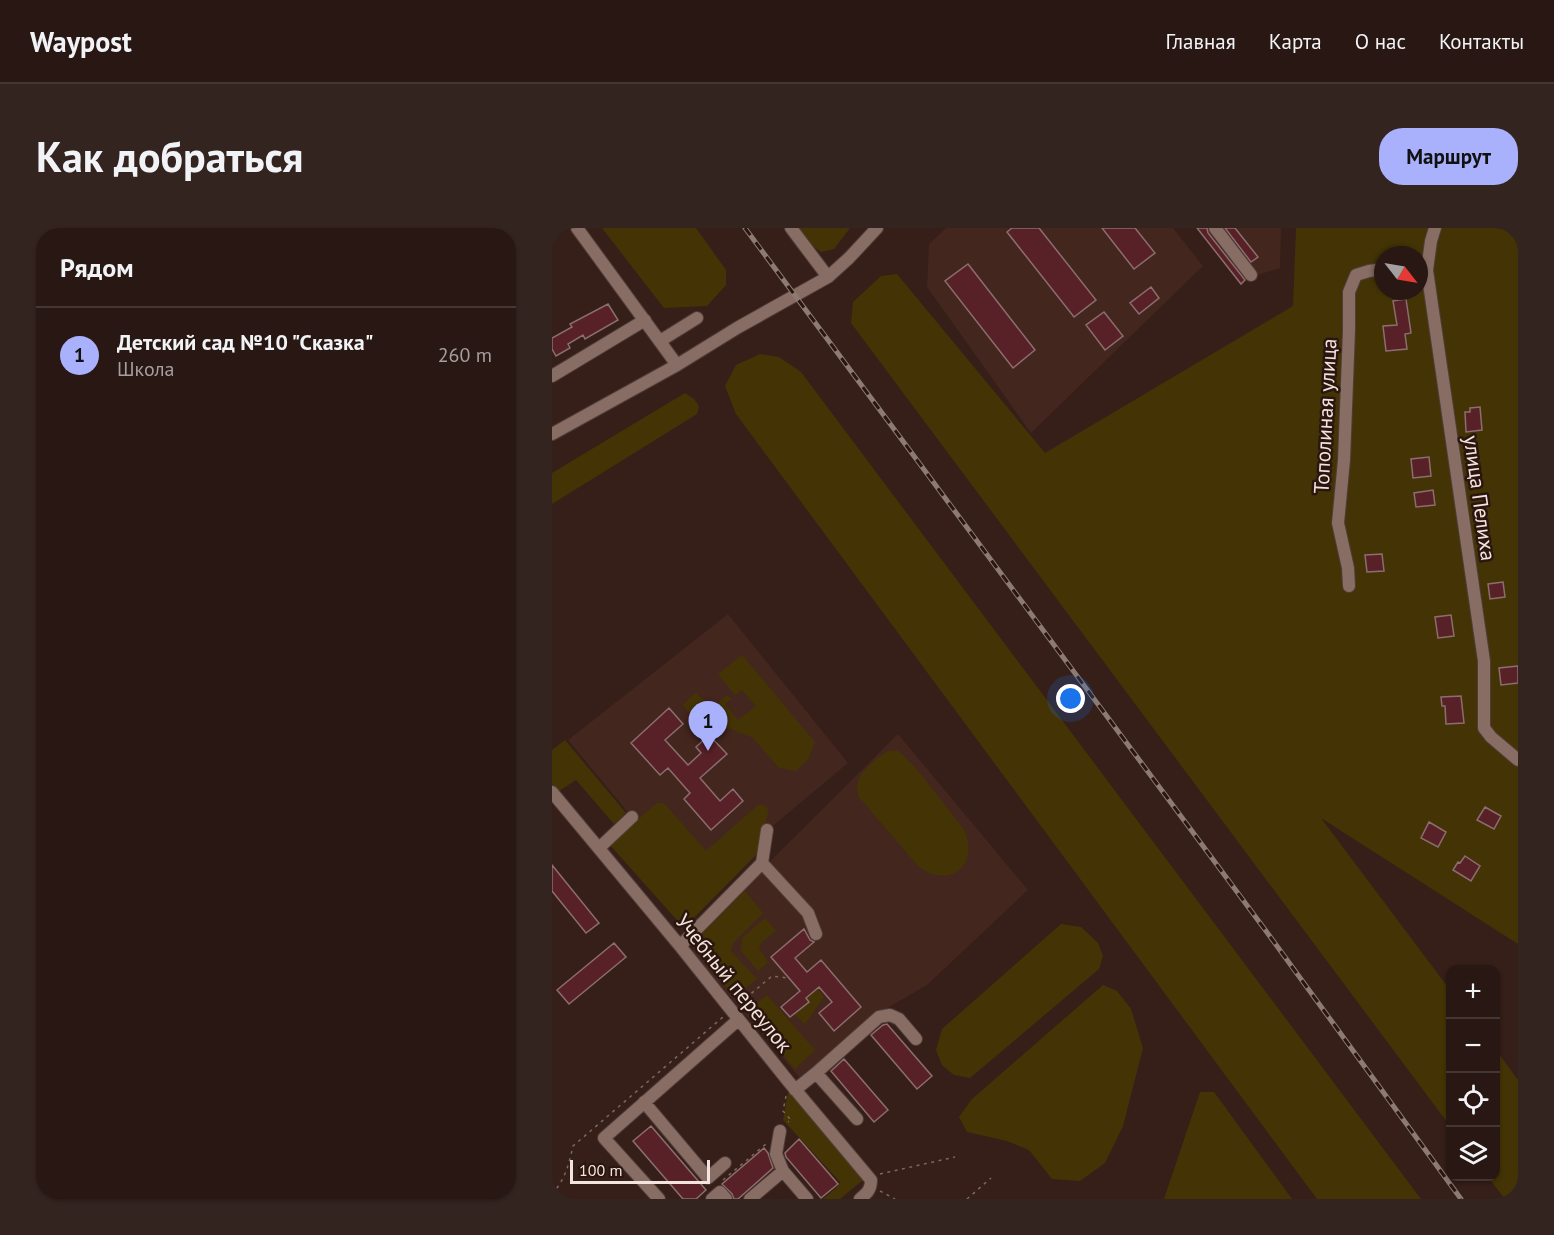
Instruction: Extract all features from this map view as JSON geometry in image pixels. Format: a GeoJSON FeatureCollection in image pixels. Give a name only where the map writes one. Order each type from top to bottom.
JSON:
{"type":"FeatureCollection","features":[{"type":"Feature","properties":{"kind":"street"},"geometry":{"type":"LineString","coordinates":[[577,228],[677,364]]}},
{"type":"Feature","properties":{"kind":"street"},"geometry":{"type":"LineString","coordinates":[[791,228],[828,277]]}},
{"type":"Feature","properties":{"kind":"street"},"geometry":{"type":"LineString","coordinates":[[552,434],[828,277],[877,228]]}},
{"type":"Feature","properties":{"kind":"street"},"geometry":{"type":"LineString","coordinates":[[1215,228],[1251,275]]}},
{"type":"Feature","properties":{"kind":"street","name":"улица Пелиха"},"geometry":{"type":"LineString","coordinates":[[1436,228],[1431,241],[1427,270],[1484,661],[1484,728],[1518,760]]}},
{"type":"Feature","properties":{"kind":"street","name":"Тополиная улица"},"geometry":{"type":"LineString","coordinates":[[1349,586],[1348,568],[1338,523],[1344,460],[1349,330],[1348,292],[1356,275],[1374,270]]}},
{"type":"Feature","properties":{"kind":"street"},"geometry":{"type":"LineString","coordinates":[[660,340],[697,318]]}},
{"type":"Feature","properties":{"kind":"street"},"geometry":{"type":"LineString","coordinates":[[552,376],[645,320]]}},
{"type":"Feature","properties":{"kind":"street","name":"Учебный переулок"},"geometry":{"type":"LineString","coordinates":[[552,792],[680,946],[732,1017],[787,1071],[791,1090],[870,1182]]}},
{"type":"Feature","properties":{"kind":"street"},"geometry":{"type":"LineString","coordinates":[[599,848],[632,817]]}},
{"type":"Feature","properties":{"kind":"street"},"geometry":{"type":"LineString","coordinates":[[680,946],[762,863],[767,831]]}},
{"type":"Feature","properties":{"kind":"street"},"geometry":{"type":"LineString","coordinates":[[762,863],[808,913],[816,934]]}},
{"type":"Feature","properties":{"kind":"street"},"geometry":{"type":"LineString","coordinates":[[791,1090],[816,1073],[879,1017],[890,1015],[899,1019],[916,1039]]}},
{"type":"Feature","properties":{"kind":"street"},"geometry":{"type":"LineString","coordinates":[[659,1199],[604,1137],[644,1102],[732,1017]]}},
{"type":"Feature","properties":{"kind":"street"},"geometry":{"type":"LineString","coordinates":[[816,1073],[857,1119]]}},
{"type":"Feature","properties":{"kind":"street"},"geometry":{"type":"LineString","coordinates":[[644,1102],[708,1178],[725,1163]]}},
{"type":"Feature","properties":{"kind":"street"},"geometry":{"type":"LineString","coordinates":[[780,1131],[776,1154],[783,1171],[807,1199]]}},
{"type":"Feature","properties":{"kind":"street"},"geometry":{"type":"LineString","coordinates":[[750,1199],[783,1171]]}},
{"type":"Feature","properties":{"kind":"street"},"geometry":{"type":"LineString","coordinates":[[860,1199],[868,1193],[870,1182]]}},
{"type":"Feature","properties":{"kind":"street"},"geometry":{"type":"LineString","coordinates":[[712,1199],[720,1192],[726,1199]]}},
{"type":"Feature","properties":{"kind":"path"},"geometry":{"type":"LineString","coordinates":[[737,1005],[772,976],[788,978]]}},
{"type":"Feature","properties":{"kind":"path"},"geometry":{"type":"LineString","coordinates":[[552,1194],[561,1184],[573,1146],[732,1017]]}},
{"type":"Feature","properties":{"kind":"path"},"geometry":{"type":"LineString","coordinates":[[780,1131],[791,1120],[783,1111],[791,1090]]}},
{"type":"Feature","properties":{"kind":"path"},"geometry":{"type":"LineString","coordinates":[[724,1180],[766,1143],[776,1154]]}},
{"type":"Feature","properties":{"kind":"path"},"geometry":{"type":"LineString","coordinates":[[870,1182],[955,1157]]}},
{"type":"Feature","properties":{"kind":"path"},"geometry":{"type":"LineString","coordinates":[[967,1199],[991,1178]]}},
{"type":"Feature","properties":{"kind":"path"},"geometry":{"type":"LineString","coordinates":[[870,1182],[895,1199]]}},
{"type":"Feature","properties":{"kind":"shaded area"},"geometry":{"type":"Polygon","coordinates":[[[602,228],[696,228],[726,270],[726,285],[707,306],[664,308],[602,228]]]}},
{"type":"Feature","properties":{"kind":"shaded area"},"geometry":{"type":"Polygon","coordinates":[[[796,228],[850,228],[834,249],[821,252],[807,242],[796,228]]]}},
{"type":"Feature","properties":{"kind":"shaded area"},"geometry":{"type":"Polygon","coordinates":[[[946,228],[1173,228],[1203,266],[1031,433],[927,287],[929,244],[946,228]]]}},
{"type":"Feature","properties":{"kind":"shaded area"},"geometry":{"type":"Polygon","coordinates":[[[1197,228],[1281,228],[1280,268],[1248,278],[1241,284],[1197,228]]]}},
{"type":"Feature","properties":{"kind":"shaded area"},"geometry":{"type":"Polygon","coordinates":[[[1296,228],[1518,228],[1518,944],[1321,818],[1446,985],[1446,1121],[851,323],[853,302],[881,276],[897,274],[1045,453],[1293,306],[1296,228]]]}},
{"type":"Feature","properties":{"kind":"shaded area"},"geometry":{"type":"Polygon","coordinates":[[[760,354],[779,357],[801,372],[1421,1199],[1317,1199],[736,414],[725,386],[736,365],[760,354]]]}},
{"type":"Feature","properties":{"kind":"shaded area"},"geometry":{"type":"Polygon","coordinates":[[[685,393],[699,406],[697,414],[552,504],[552,473],[685,393]]]}},
{"type":"Feature","properties":{"kind":"shaded area"},"geometry":{"type":"Polygon","coordinates":[[[728,614],[848,763],[694,892],[568,740],[728,614]]]}},
{"type":"Feature","properties":{"kind":"shaded area"},"geometry":{"type":"Polygon","coordinates":[[[742,655],[815,742],[809,758],[796,771],[779,768],[753,738],[688,712],[683,705],[696,692],[712,709],[727,695],[731,699],[725,704],[738,720],[756,706],[742,690],[735,695],[718,674],[742,655]]]}},
{"type":"Feature","properties":{"kind":"shaded area"},"geometry":{"type":"Polygon","coordinates":[[[898,734],[1028,890],[927,985],[879,1013],[805,1079],[800,1078],[693,953],[695,936],[898,734]]]}},
{"type":"Feature","properties":{"kind":"shaded area"},"geometry":{"type":"Polygon","coordinates":[[[565,740],[626,813],[614,824],[576,780],[559,791],[552,784],[552,750],[565,740]]]}},
{"type":"Feature","properties":{"kind":"shaded area"},"geometry":{"type":"Polygon","coordinates":[[[898,750],[915,767],[963,828],[968,841],[968,853],[959,870],[951,874],[941,876],[918,866],[858,796],[857,785],[861,774],[877,758],[888,751],[898,750]]]}},
{"type":"Feature","properties":{"kind":"shaded area"},"geometry":{"type":"Polygon","coordinates":[[[657,803],[664,803],[706,851],[758,805],[769,809],[756,855],[684,928],[609,844],[657,803]]]}},
{"type":"Feature","properties":{"kind":"shaded area"},"geometry":{"type":"Polygon","coordinates":[[[745,891],[763,913],[733,943],[731,951],[757,979],[735,997],[698,953],[703,933],[745,891]]]}},
{"type":"Feature","properties":{"kind":"shaded area"},"geometry":{"type":"Polygon","coordinates":[[[765,918],[776,931],[761,943],[759,948],[768,962],[758,971],[741,951],[742,938],[765,918]]]}},
{"type":"Feature","properties":{"kind":"shaded area"},"geometry":{"type":"Polygon","coordinates":[[[1061,924],[1081,927],[1098,943],[1103,956],[1099,969],[970,1078],[954,1075],[942,1065],[936,1050],[942,1029],[1061,924]]]}},
{"type":"Feature","properties":{"kind":"shaded area"},"geometry":{"type":"Polygon","coordinates":[[[815,984],[824,997],[805,1024],[789,1010],[815,984]]]}},
{"type":"Feature","properties":{"kind":"shaded area"},"geometry":{"type":"Polygon","coordinates":[[[1103,985],[1117,991],[1131,1009],[1143,1048],[1123,1126],[1105,1163],[1080,1181],[1052,1179],[1029,1150],[1007,1141],[967,1132],[959,1117],[972,1099],[1103,985]]]}},
{"type":"Feature","properties":{"kind":"shaded area"},"geometry":{"type":"Polygon","coordinates":[[[767,995],[815,1050],[795,1069],[746,1012],[767,995]]]}},
{"type":"Feature","properties":{"kind":"shaded area"},"geometry":{"type":"Polygon","coordinates":[[[1500,1055],[1518,1080],[1518,1199],[1505,1199],[1491,1181],[1500,1181],[1500,1055]]]}},
{"type":"Feature","properties":{"kind":"shaded area"},"geometry":{"type":"Polygon","coordinates":[[[789,1087],[863,1180],[840,1199],[823,1199],[840,1182],[783,1120],[789,1087]]]}},
{"type":"Feature","properties":{"kind":"shaded area"},"geometry":{"type":"Polygon","coordinates":[[[1200,1092],[1214,1092],[1292,1199],[1164,1199],[1200,1092]]]}},
{"type":"Feature","properties":{"kind":"building"},"geometry":{"type":"Polygon","coordinates":[[[1012,228],[1039,228],[1096,300],[1074,317],[1007,232],[1012,228]]]}},
{"type":"Feature","properties":{"kind":"building"},"geometry":{"type":"Polygon","coordinates":[[[1102,228],[1135,228],[1155,253],[1134,269],[1102,228]]]}},
{"type":"Feature","properties":{"kind":"building"},"geometry":{"type":"Polygon","coordinates":[[[1197,228],[1207,228],[1208,233],[1245,280],[1241,284],[1197,228]]]}},
{"type":"Feature","properties":{"kind":"building"},"geometry":{"type":"Polygon","coordinates":[[[1225,228],[1235,228],[1258,257],[1251,262],[1225,228]]]}},
{"type":"Feature","properties":{"kind":"building"},"geometry":{"type":"Polygon","coordinates":[[[968,264],[1035,350],[1013,368],[945,281],[968,264]]]}},
{"type":"Feature","properties":{"kind":"building"},"geometry":{"type":"Polygon","coordinates":[[[1151,287],[1159,298],[1139,314],[1130,303],[1151,287]]]}},
{"type":"Feature","properties":{"kind":"building"},"geometry":{"type":"Polygon","coordinates":[[[1406,300],[1411,333],[1405,334],[1407,349],[1386,351],[1383,326],[1397,325],[1393,301],[1406,300]]]}},
{"type":"Feature","properties":{"kind":"building"},"geometry":{"type":"Polygon","coordinates":[[[608,304],[618,320],[585,339],[583,335],[568,344],[570,348],[556,356],[552,349],[552,338],[572,327],[570,324],[608,304]]]}},
{"type":"Feature","properties":{"kind":"building"},"geometry":{"type":"Polygon","coordinates":[[[1104,312],[1123,336],[1105,350],[1086,325],[1104,312]]]}},
{"type":"Feature","properties":{"kind":"building"},"geometry":{"type":"Polygon","coordinates":[[[1480,407],[1482,430],[1466,432],[1465,412],[1470,412],[1470,408],[1480,407]]]}},
{"type":"Feature","properties":{"kind":"building"},"geometry":{"type":"Polygon","coordinates":[[[1429,457],[1431,476],[1413,478],[1411,459],[1429,457]]]}},
{"type":"Feature","properties":{"kind":"building"},"geometry":{"type":"Polygon","coordinates":[[[1433,490],[1435,505],[1416,507],[1414,493],[1433,490]]]}},
{"type":"Feature","properties":{"kind":"building"},"geometry":{"type":"Polygon","coordinates":[[[1382,554],[1384,571],[1367,572],[1365,555],[1382,554]]]}},
{"type":"Feature","properties":{"kind":"building"},"geometry":{"type":"Polygon","coordinates":[[[1503,582],[1505,597],[1490,599],[1488,584],[1503,582]]]}},
{"type":"Feature","properties":{"kind":"building"},"geometry":{"type":"Polygon","coordinates":[[[1451,615],[1454,636],[1438,638],[1435,617],[1451,615]]]}},
{"type":"Feature","properties":{"kind":"building"},"geometry":{"type":"Polygon","coordinates":[[[1518,666],[1518,683],[1501,685],[1499,668],[1518,666]]]}},
{"type":"Feature","properties":{"kind":"building"},"geometry":{"type":"Polygon","coordinates":[[[1461,696],[1464,723],[1446,724],[1445,706],[1442,706],[1441,697],[1461,696]]]}},
{"type":"Feature","properties":{"kind":"building"},"geometry":{"type":"Polygon","coordinates":[[[669,708],[683,724],[665,740],[688,765],[701,753],[696,747],[709,735],[727,754],[700,778],[720,801],[733,789],[743,801],[711,830],[684,799],[690,793],[668,768],[660,775],[631,743],[669,708]]]}},
{"type":"Feature","properties":{"kind":"building"},"geometry":{"type":"Polygon","coordinates":[[[1485,807],[1501,816],[1494,829],[1477,820],[1485,807]]]}},
{"type":"Feature","properties":{"kind":"building"},"geometry":{"type":"Polygon","coordinates":[[[1429,822],[1446,832],[1438,847],[1421,838],[1429,822]]]}},
{"type":"Feature","properties":{"kind":"building"},"geometry":{"type":"Polygon","coordinates":[[[1465,856],[1480,866],[1471,881],[1453,870],[1465,856]]]}},
{"type":"Feature","properties":{"kind":"building"},"geometry":{"type":"Polygon","coordinates":[[[552,865],[599,923],[586,933],[552,891],[552,865]]]}},
{"type":"Feature","properties":{"kind":"building"},"geometry":{"type":"Polygon","coordinates":[[[804,929],[810,940],[814,942],[795,958],[807,972],[821,960],[861,1007],[834,1031],[819,1013],[832,1002],[819,987],[806,998],[809,1002],[790,1017],[781,1007],[800,991],[771,957],[804,929]]]}},
{"type":"Feature","properties":{"kind":"building"},"geometry":{"type":"Polygon","coordinates":[[[614,943],[626,957],[569,1004],[557,990],[614,943]]]}},
{"type":"Feature","properties":{"kind":"building"},"geometry":{"type":"Polygon","coordinates":[[[887,1024],[932,1076],[917,1089],[871,1035],[887,1024]]]}},
{"type":"Feature","properties":{"kind":"building"},"geometry":{"type":"Polygon","coordinates":[[[844,1059],[888,1110],[874,1122],[831,1071],[844,1059]]]}},
{"type":"Feature","properties":{"kind":"building"},"geometry":{"type":"Polygon","coordinates":[[[651,1126],[706,1190],[696,1199],[683,1199],[633,1141],[651,1126]]]}},
{"type":"Feature","properties":{"kind":"building"},"geometry":{"type":"Polygon","coordinates":[[[799,1139],[838,1184],[821,1198],[786,1157],[785,1153],[799,1139]]]}},
{"type":"Feature","properties":{"kind":"building"},"geometry":{"type":"Polygon","coordinates":[[[764,1148],[773,1168],[738,1199],[734,1199],[722,1184],[764,1148]]]}},
{"type":"Feature","properties":{"kind":"railway"},"geometry":{"type":"LineString","coordinates":[[745,228],[1266,931],[1461,1199]]}},
{"type":"Feature","properties":{"kind":"place","name":"Детский сад №10 \"Сказка\""},"geometry":{"type":"Point","coordinates":[708,751]}}]}
